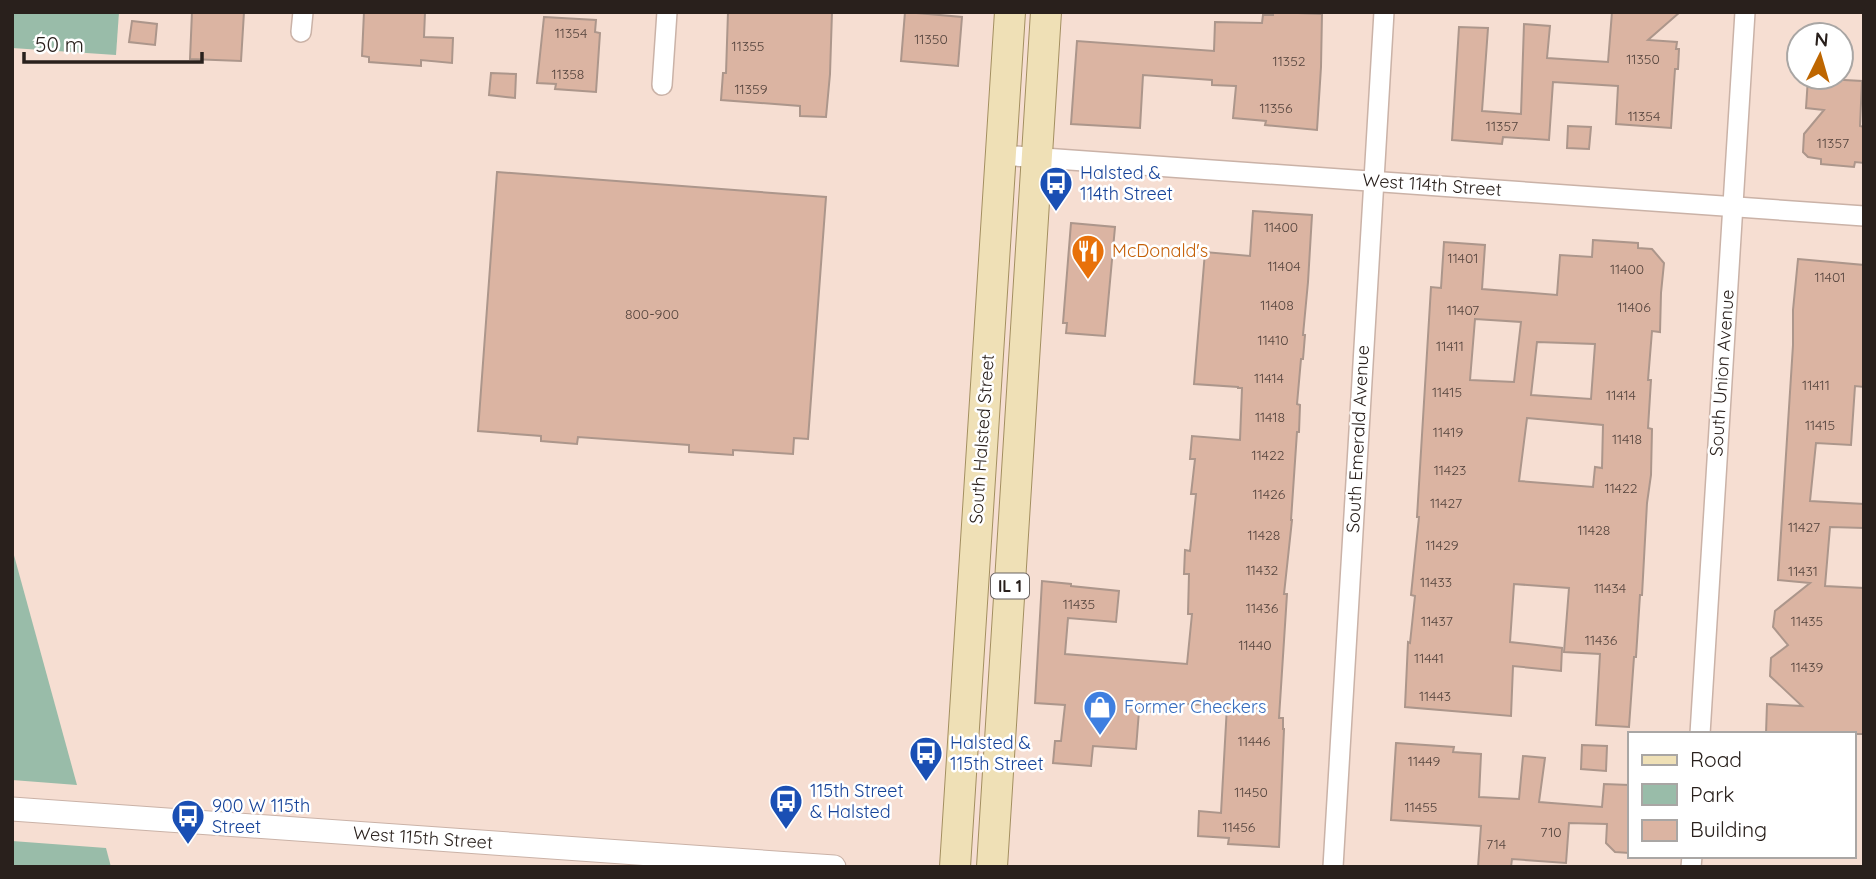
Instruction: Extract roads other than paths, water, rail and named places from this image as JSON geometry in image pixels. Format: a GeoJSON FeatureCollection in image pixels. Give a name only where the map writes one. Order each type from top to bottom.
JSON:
{"type":"FeatureCollection","features":[{"type":"Feature","properties":{"kind":"main road","name":"South Halsted Street"},"geometry":{"type":"LineString","coordinates":[[955,867],[1010,12]]}},
{"type":"Feature","properties":{"kind":"main road","name":"South Halsted Street"},"geometry":{"type":"LineString","coordinates":[[992,867],[1046,12]]}},
{"type":"Feature","properties":{"kind":"street"},"geometry":{"type":"LineString","coordinates":[[662,85],[667,12]]}},
{"type":"Feature","properties":{"kind":"street","name":"South Emerald Avenue"},"geometry":{"type":"LineString","coordinates":[[1333,867],[1384,12]]}},
{"type":"Feature","properties":{"kind":"street","name":"South Union Avenue"},"geometry":{"type":"LineString","coordinates":[[1700,732],[1745,12]]}},
{"type":"Feature","properties":{"kind":"street","name":"West 114th Street"},"geometry":{"type":"LineString","coordinates":[[1000,155],[1864,216]]}},
{"type":"Feature","properties":{"kind":"street","name":"West 115th Street"},"geometry":{"type":"LineString","coordinates":[[12,809],[834,867]]}},
{"type":"Feature","properties":{"kind":"place","name":"Halsted & 114th Street"},"geometry":{"type":"Point","coordinates":[1056,213]}},
{"type":"Feature","properties":{"kind":"place","name":"McDonald's"},"geometry":{"type":"Point","coordinates":[1088,281]}},
{"type":"Feature","properties":{"kind":"place","name":"Former Checkers"},"geometry":{"type":"Point","coordinates":[1100,737]}},
{"type":"Feature","properties":{"kind":"place","name":"Halsted & 115th Street"},"geometry":{"type":"Point","coordinates":[926,783]}},
{"type":"Feature","properties":{"kind":"place","name":"115th Street & Halsted"},"geometry":{"type":"Point","coordinates":[786,831]}},
{"type":"Feature","properties":{"kind":"place","name":"900 W 115th Street"},"geometry":{"type":"Point","coordinates":[188,846]}}]}
